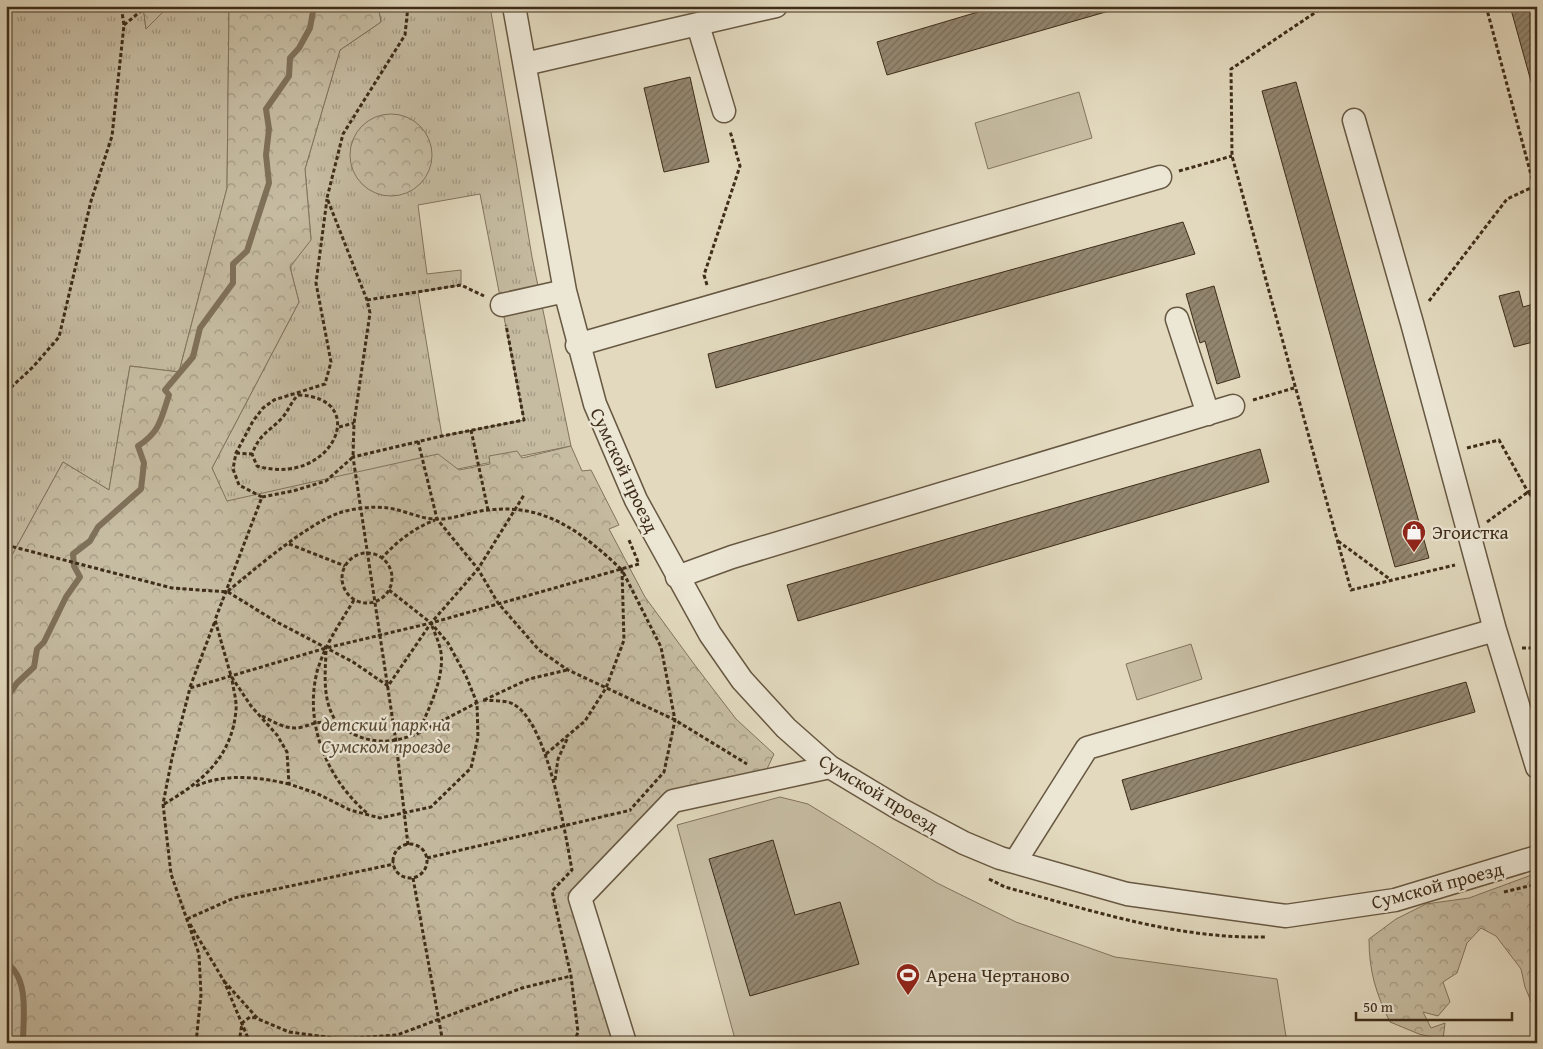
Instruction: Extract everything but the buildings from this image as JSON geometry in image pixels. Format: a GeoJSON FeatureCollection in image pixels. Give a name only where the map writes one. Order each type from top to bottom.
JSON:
{"type":"FeatureCollection","features":[{"type":"Feature","properties":{"kind":"street","name":"Сумской проезд"},"geometry":{"type":"LineString","coordinates":[[514,6],[565,291],[578,346],[595,404],[636,500],[710,634],[742,680],[786,728],[830,767],[900,809],[964,843],[1015,862],[1127,894],[1286,916],[1395,900],[1537,857]]}},
{"type":"Feature","properties":{"kind":"street"},"geometry":{"type":"LineString","coordinates":[[525,64],[698,26],[776,6]]}},
{"type":"Feature","properties":{"kind":"street"},"geometry":{"type":"LineString","coordinates":[[698,26],[724,111]]}},
{"type":"Feature","properties":{"kind":"street"},"geometry":{"type":"LineString","coordinates":[[1354,120],[1412,323],[1475,560],[1537,768]]}},
{"type":"Feature","properties":{"kind":"street"},"geometry":{"type":"LineString","coordinates":[[578,346],[1160,177]]}},
{"type":"Feature","properties":{"kind":"street"},"geometry":{"type":"LineString","coordinates":[[502,304],[565,291]]}},
{"type":"Feature","properties":{"kind":"street"},"geometry":{"type":"LineString","coordinates":[[1177,319],[1208,414]]}},
{"type":"Feature","properties":{"kind":"street"},"geometry":{"type":"LineString","coordinates":[[677,576],[732,557],[1233,406]]}},
{"type":"Feature","properties":{"kind":"street"},"geometry":{"type":"LineString","coordinates":[[1015,862],[1087,748],[1495,630]]}},
{"type":"Feature","properties":{"kind":"street"},"geometry":{"type":"LineString","coordinates":[[625,1043],[580,898],[673,801],[830,767]]}},
{"type":"Feature","properties":{"kind":"path"},"geometry":{"type":"LineString","coordinates":[[6,392],[33,367],[59,338],[91,202],[112,136],[124,24],[120,6]]}},
{"type":"Feature","properties":{"kind":"path"},"geometry":{"type":"LineString","coordinates":[[124,24],[147,6]]}},
{"type":"Feature","properties":{"kind":"path"},"geometry":{"type":"LineString","coordinates":[[367,300],[461,285],[502,304],[524,420],[418,441],[354,457],[326,481],[293,491],[262,497],[239,485],[233,469],[236,453],[253,421],[264,408],[274,400],[298,395],[326,384],[331,362],[316,283],[327,198],[343,134],[405,35],[408,6]]}},
{"type":"Feature","properties":{"kind":"path"},"geometry":{"type":"LineString","coordinates":[[1325,6],[1231,69],[1232,156],[1294,388],[1351,590],[1475,560]]}},
{"type":"Feature","properties":{"kind":"path"},"geometry":{"type":"LineString","coordinates":[[1412,323],[1507,199],[1535,186],[1486,6]]}},
{"type":"Feature","properties":{"kind":"path"},"geometry":{"type":"LineString","coordinates":[[714,307],[704,275],[740,166],[724,111]]}},
{"type":"Feature","properties":{"kind":"path"},"geometry":{"type":"LineString","coordinates":[[1160,177],[1232,156]]}},
{"type":"Feature","properties":{"kind":"path"},"geometry":{"type":"LineString","coordinates":[[327,198],[367,300],[370,314],[354,423],[354,457],[396,742],[408,844]]}},
{"type":"Feature","properties":{"kind":"path"},"geometry":{"type":"LineString","coordinates":[[1233,406],[1294,388]]}},
{"type":"Feature","properties":{"kind":"path"},"geometry":{"type":"LineString","coordinates":[[298,395],[319,397],[326,402],[335,414],[339,428],[336,439],[326,452],[312,462],[296,468],[280,471],[257,466],[252,454],[262,433],[280,420],[298,395]]}},
{"type":"Feature","properties":{"kind":"path"},"geometry":{"type":"LineString","coordinates":[[339,428],[354,423]]}},
{"type":"Feature","properties":{"kind":"path"},"geometry":{"type":"LineString","coordinates":[[471,430],[488,510]]}},
{"type":"Feature","properties":{"kind":"path"},"geometry":{"type":"LineString","coordinates":[[1447,453],[1498,440],[1537,504]]}},
{"type":"Feature","properties":{"kind":"path"},"geometry":{"type":"LineString","coordinates":[[418,441],[437,519],[478,570],[498,603],[539,650],[568,670],[675,720],[774,780]]}},
{"type":"Feature","properties":{"kind":"path"},"geometry":{"type":"LineString","coordinates":[[236,453],[252,454]]}},
{"type":"Feature","properties":{"kind":"path"},"geometry":{"type":"LineString","coordinates":[[1468,535],[1528,492],[1537,488]]}},
{"type":"Feature","properties":{"kind":"path"},"geometry":{"type":"LineString","coordinates":[[1528,492],[1537,496]]}},
{"type":"Feature","properties":{"kind":"path"},"geometry":{"type":"LineString","coordinates":[[388,686],[431,623],[478,570],[524,495]]}},
{"type":"Feature","properties":{"kind":"path"},"geometry":{"type":"LineString","coordinates":[[196,1043],[201,994],[198,954],[188,919],[170,874],[163,804],[172,758],[190,688],[228,592],[262,497]]}},
{"type":"Feature","properties":{"kind":"path"},"geometry":{"type":"LineString","coordinates":[[228,592],[289,544],[339,513],[360,508],[389,508],[437,519]]}},
{"type":"Feature","properties":{"kind":"path"},"geometry":{"type":"LineString","coordinates":[[382,559],[392,547],[408,534],[437,519],[488,510],[515,508],[558,520],[592,542],[622,570],[660,647],[675,720],[664,772],[630,810]]}},
{"type":"Feature","properties":{"kind":"path"},"geometry":{"type":"LineString","coordinates":[[190,688],[326,648],[431,623],[622,570],[639,564],[629,540]]}},
{"type":"Feature","properties":{"kind":"path"},"geometry":{"type":"LineString","coordinates":[[1337,540],[1392,580]]}},
{"type":"Feature","properties":{"kind":"path"},"geometry":{"type":"LineString","coordinates":[[289,544],[345,566]]}},
{"type":"Feature","properties":{"kind":"path"},"geometry":{"type":"LineString","coordinates":[[6,545],[172,588],[228,592],[353,662],[388,686]]}},
{"type":"Feature","properties":{"kind":"path"},"geometry":{"type":"LineString","coordinates":[[367,552],[375,554],[387,563],[392,578],[389,590],[374,602],[361,603],[354,600],[345,591],[342,578],[345,566],[350,559],[367,552]]}},
{"type":"Feature","properties":{"kind":"path"},"geometry":{"type":"LineString","coordinates":[[546,754],[584,721],[606,688],[624,640],[622,570]]}},
{"type":"Feature","properties":{"kind":"path"},"geometry":{"type":"LineString","coordinates":[[163,804],[211,780],[254,778],[289,784],[316,793],[350,810],[380,818],[431,807],[471,768],[478,737],[477,703],[448,643],[431,623],[389,590]]}},
{"type":"Feature","properties":{"kind":"path"},"geometry":{"type":"LineString","coordinates":[[354,600],[326,648],[317,672],[313,700],[314,721],[324,756],[334,775],[358,805],[369,815]]}},
{"type":"Feature","properties":{"kind":"path"},"geometry":{"type":"LineString","coordinates":[[194,787],[217,762],[232,738],[236,708],[231,676],[216,620]]}},
{"type":"Feature","properties":{"kind":"path"},"geometry":{"type":"LineString","coordinates":[[417,734],[434,697],[439,673],[441,650],[431,623]]}},
{"type":"Feature","properties":{"kind":"path"},"geometry":{"type":"LineString","coordinates":[[326,648],[324,689],[326,701],[330,712],[340,728]]}},
{"type":"Feature","properties":{"kind":"path"},"geometry":{"type":"LineString","coordinates":[[260,715],[285,727],[300,727],[314,721],[331,723],[363,738],[379,742],[396,742],[417,734],[529,679],[568,670]]}},
{"type":"Feature","properties":{"kind":"path"},"geometry":{"type":"LineString","coordinates":[[231,676],[277,735],[287,752],[289,784]]}},
{"type":"Feature","properties":{"kind":"path"},"geometry":{"type":"LineString","coordinates":[[483,700],[513,704],[527,718],[546,754],[564,825]]}},
{"type":"Feature","properties":{"kind":"path"},"geometry":{"type":"LineString","coordinates":[[554,783],[558,759],[571,732]]}},
{"type":"Feature","properties":{"kind":"path"},"geometry":{"type":"LineString","coordinates":[[427,858],[639,808]]}},
{"type":"Feature","properties":{"kind":"path"},"geometry":{"type":"LineString","coordinates":[[408,844],[420,847],[427,858],[424,871],[413,878],[400,875],[394,864],[396,851],[408,844]]}},
{"type":"Feature","properties":{"kind":"path"},"geometry":{"type":"LineString","coordinates":[[188,919],[234,898],[394,864]]}},
{"type":"Feature","properties":{"kind":"path"},"geometry":{"type":"LineString","coordinates":[[413,878],[443,1043]]}},
{"type":"Feature","properties":{"kind":"path"},"geometry":{"type":"LineString","coordinates":[[188,919],[224,981],[250,1043]]}},
{"type":"Feature","properties":{"kind":"path"},"geometry":{"type":"LineString","coordinates":[[238,1043],[242,1023],[250,1017],[258,1018],[289,1032],[341,1039],[397,1035],[522,988],[571,976]]}},
{"type":"Feature","properties":{"kind":"path"},"geometry":{"type":"LineString","coordinates":[[224,981],[258,1018]]}},
{"type":"Feature","properties":{"kind":"green space"},"geometry":{"type":"Polygon","coordinates":[[[6,6],[143,6],[146,29],[169,6],[229,6],[227,188],[179,372],[130,366],[109,490],[63,462],[6,566],[6,6]]]}},
{"type":"Feature","properties":{"kind":"green space"},"geometry":{"type":"Polygon","coordinates":[[[143,6],[169,6],[146,29],[143,6]]]}},
{"type":"Feature","properties":{"kind":"green space","name":"детский парк на Сумском проезде"},"geometry":{"type":"Polygon","coordinates":[[[229,6],[378,6],[381,22],[340,50],[305,169],[311,240],[290,267],[299,302],[212,468],[227,501],[438,454],[459,470],[490,464],[489,456],[517,451],[522,458],[571,446],[582,471],[591,470],[619,525],[609,529],[645,597],[736,719],[774,754],[767,769],[679,791],[572,894],[617,1043],[6,1043],[6,566],[63,462],[109,490],[130,366],[179,372],[227,188],[229,6]]]}},
{"type":"Feature","properties":{"kind":"green space"},"geometry":{"type":"Polygon","coordinates":[[[378,6],[490,6],[532,257],[571,446],[232,515],[212,468],[299,302],[290,267],[311,239],[305,169],[340,50],[381,22],[378,6]],[[480,194],[418,205],[427,274],[461,270],[461,285],[418,292],[442,436],[524,420],[480,194]]]}},
{"type":"Feature","properties":{"kind":"green space"},"geometry":{"type":"Polygon","coordinates":[[[1079,92],[1092,138],[988,169],[975,123],[1079,92]]]}},
{"type":"Feature","properties":{"kind":"green space"},"geometry":{"type":"Polygon","coordinates":[[[391,114],[407,117],[420,126],[429,139],[432,155],[429,171],[420,184],[407,193],[391,196],[375,193],[362,184],[353,171],[350,155],[353,139],[362,126],[375,117],[391,114]]]}},
{"type":"Feature","properties":{"kind":"green space"},"geometry":{"type":"Polygon","coordinates":[[[1191,644],[1202,679],[1137,700],[1126,664],[1191,644]]]}},
{"type":"Feature","properties":{"kind":"green space"},"geometry":{"type":"Polygon","coordinates":[[[780,797],[808,804],[937,883],[1016,922],[1115,957],[1277,979],[1287,1043],[736,1043],[677,825],[780,797]]]}},
{"type":"Feature","properties":{"kind":"green space"},"geometry":{"type":"Polygon","coordinates":[[[1537,873],[1537,1016],[1525,987],[1521,969],[1496,936],[1481,928],[1467,943],[1457,973],[1443,982],[1450,1002],[1438,1016],[1423,1012],[1431,1028],[1445,1023],[1443,1040],[1419,1034],[1390,1022],[1374,982],[1370,962],[1369,939],[1396,919],[1426,904],[1469,898],[1537,873]]]}},
{"type":"Feature","properties":{"kind":"waterway"},"geometry":{"type":"LineString","coordinates":[[6,699],[17,683],[34,667],[37,649],[44,642],[66,597],[80,577],[74,566],[73,554],[90,541],[98,527],[141,489],[144,463],[138,446],[151,436],[159,424],[169,395],[165,390],[193,357],[200,328],[233,283],[233,264],[247,251],[269,183],[266,155],[269,129],[266,109],[289,76],[290,58],[299,48],[310,28],[314,6]]}},
{"type":"Feature","properties":{"kind":"waterway"},"geometry":{"type":"LineString","coordinates":[[6,963],[14,970],[22,988],[24,999],[23,1043]]}},
{"type":"Feature","properties":{"kind":"place","name":"Эгоистка"},"geometry":{"type":"Point","coordinates":[1414,553]}},
{"type":"Feature","properties":{"kind":"place","name":"Арена Чертаново"},"geometry":{"type":"Point","coordinates":[908,996]}}]}
